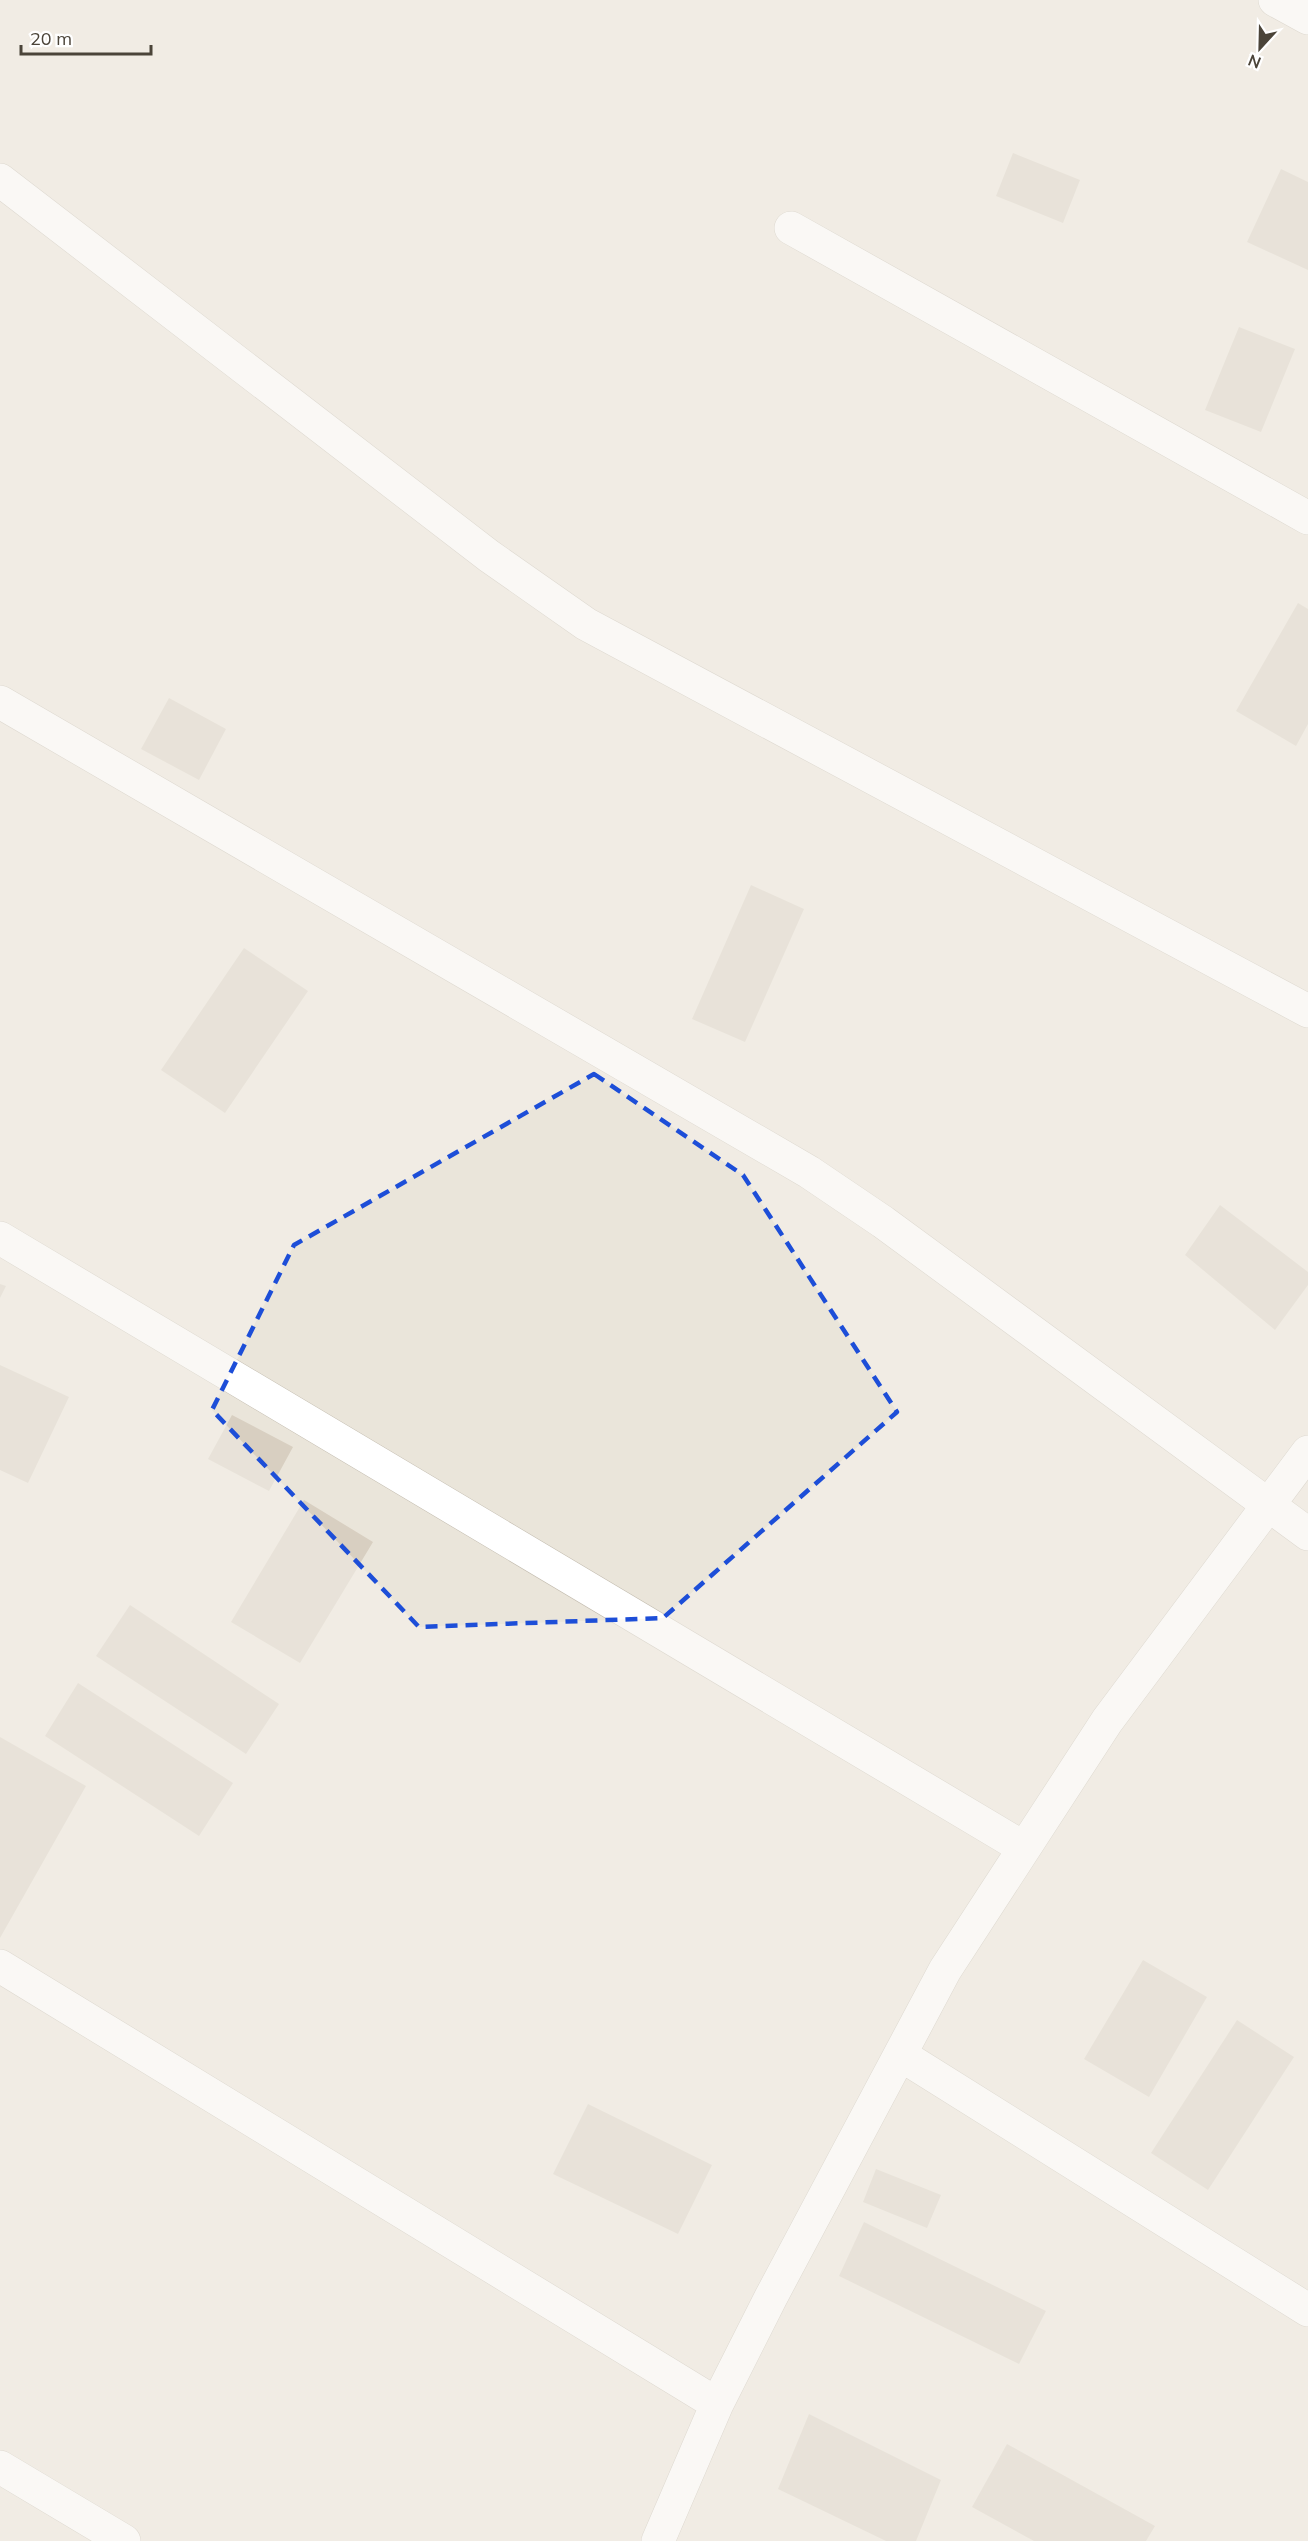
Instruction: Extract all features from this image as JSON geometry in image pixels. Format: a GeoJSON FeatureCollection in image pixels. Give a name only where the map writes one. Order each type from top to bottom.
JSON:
{"type":"FeatureCollection","features":[{"type":"Feature","properties":{"kind":"street"},"geometry":{"type":"LineString","coordinates":[[1275,0],[1308,18]]}},
{"type":"Feature","properties":{"kind":"street"},"geometry":{"type":"LineString","coordinates":[[0,180],[489,556],[586,624],[1308,1011]]}},
{"type":"Feature","properties":{"kind":"street"},"geometry":{"type":"LineString","coordinates":[[791,228],[1308,518]]}},
{"type":"Feature","properties":{"kind":"street"},"geometry":{"type":"LineString","coordinates":[[0,702],[809,1172],[883,1222],[1308,1534]]}},
{"type":"Feature","properties":{"kind":"street"},"geometry":{"type":"LineString","coordinates":[[0,1238],[1024,1848]]}},
{"type":"Feature","properties":{"kind":"street"},"geometry":{"type":"LineString","coordinates":[[658,2541],[717,2404],[771,2297],[902,2055],[945,1970],[1107,1721],[1308,1452]]}},
{"type":"Feature","properties":{"kind":"street"},"geometry":{"type":"LineString","coordinates":[[0,1966],[717,2404]]}},
{"type":"Feature","properties":{"kind":"street"},"geometry":{"type":"LineString","coordinates":[[902,2055],[1308,2310]]}},
{"type":"Feature","properties":{"kind":"street"},"geometry":{"type":"LineString","coordinates":[[0,2467],[124,2541]]}},
{"type":"Feature","properties":{"kind":"highlighted area"},"geometry":{"type":"Polygon","coordinates":[[[594,1074],[743,1175],[897,1412],[663,1618],[419,1627],[212,1410],[294,1245],[594,1074]]]}},
{"type":"Feature","properties":{"kind":"shaded area"},"geometry":{"type":"Polygon","coordinates":[[[0,0],[1308,0],[1308,2541],[0,2541],[0,0]]]}},
{"type":"Feature","properties":{"kind":"building"},"geometry":{"type":"Polygon","coordinates":[[[1013,153],[1080,180],[1063,223],[996,196],[1013,153]]]}},
{"type":"Feature","properties":{"kind":"building"},"geometry":{"type":"Polygon","coordinates":[[[1281,169],[1308,182],[1308,270],[1247,242],[1281,169]]]}},
{"type":"Feature","properties":{"kind":"building"},"geometry":{"type":"Polygon","coordinates":[[[1239,327],[1295,349],[1261,432],[1205,410],[1239,327]]]}},
{"type":"Feature","properties":{"kind":"building"},"geometry":{"type":"Polygon","coordinates":[[[1298,603],[1308,609],[1308,724],[1296,746],[1236,711],[1298,603]]]}},
{"type":"Feature","properties":{"kind":"building"},"geometry":{"type":"Polygon","coordinates":[[[169,698],[226,729],[199,780],[141,749],[169,698]]]}},
{"type":"Feature","properties":{"kind":"building"},"geometry":{"type":"Polygon","coordinates":[[[751,885],[804,909],[745,1042],[692,1019],[751,885]]]}},
{"type":"Feature","properties":{"kind":"building"},"geometry":{"type":"Polygon","coordinates":[[[244,948],[308,991],[225,1113],[161,1070],[244,948]]]}},
{"type":"Feature","properties":{"kind":"building"},"geometry":{"type":"Polygon","coordinates":[[[1220,1205],[1308,1272],[1308,1285],[1275,1330],[1185,1255],[1220,1205]]]}},
{"type":"Feature","properties":{"kind":"building"},"geometry":{"type":"Polygon","coordinates":[[[0,1284],[6,1286],[0,1298],[0,1284]]]}},
{"type":"Feature","properties":{"kind":"building"},"geometry":{"type":"Polygon","coordinates":[[[0,1365],[69,1397],[28,1483],[0,1470],[0,1365]]]}},
{"type":"Feature","properties":{"kind":"building"},"geometry":{"type":"Polygon","coordinates":[[[232,1415],[293,1447],[269,1491],[208,1459],[232,1415]]]}},
{"type":"Feature","properties":{"kind":"building"},"geometry":{"type":"Polygon","coordinates":[[[304,1500],[373,1542],[300,1663],[231,1622],[304,1500]]]}},
{"type":"Feature","properties":{"kind":"building"},"geometry":{"type":"Polygon","coordinates":[[[130,1605],[279,1704],[246,1754],[96,1656],[130,1605]]]}},
{"type":"Feature","properties":{"kind":"building"},"geometry":{"type":"Polygon","coordinates":[[[78,1683],[233,1783],[199,1836],[45,1736],[78,1683]]]}},
{"type":"Feature","properties":{"kind":"building"},"geometry":{"type":"Polygon","coordinates":[[[0,1737],[86,1786],[0,1938],[0,1737]]]}},
{"type":"Feature","properties":{"kind":"building"},"geometry":{"type":"Polygon","coordinates":[[[1143,1960],[1207,1997],[1149,2097],[1084,2059],[1143,1960]]]}},
{"type":"Feature","properties":{"kind":"building"},"geometry":{"type":"Polygon","coordinates":[[[1237,2020],[1294,2057],[1208,2190],[1151,2153],[1237,2020]]]}},
{"type":"Feature","properties":{"kind":"building"},"geometry":{"type":"Polygon","coordinates":[[[588,2104],[712,2165],[678,2234],[553,2174],[588,2104]]]}},
{"type":"Feature","properties":{"kind":"building"},"geometry":{"type":"Polygon","coordinates":[[[876,2169],[941,2195],[927,2228],[863,2202],[876,2169]]]}},
{"type":"Feature","properties":{"kind":"building"},"geometry":{"type":"Polygon","coordinates":[[[864,2222],[1046,2311],[1019,2364],[839,2276],[864,2222]]]}},
{"type":"Feature","properties":{"kind":"building"},"geometry":{"type":"Polygon","coordinates":[[[809,2414],[941,2480],[916,2541],[886,2541],[778,2489],[809,2414]]]}},
{"type":"Feature","properties":{"kind":"building"},"geometry":{"type":"Polygon","coordinates":[[[1007,2444],[1155,2526],[1146,2541],[1034,2541],[972,2507],[1007,2444]]]}}]}
